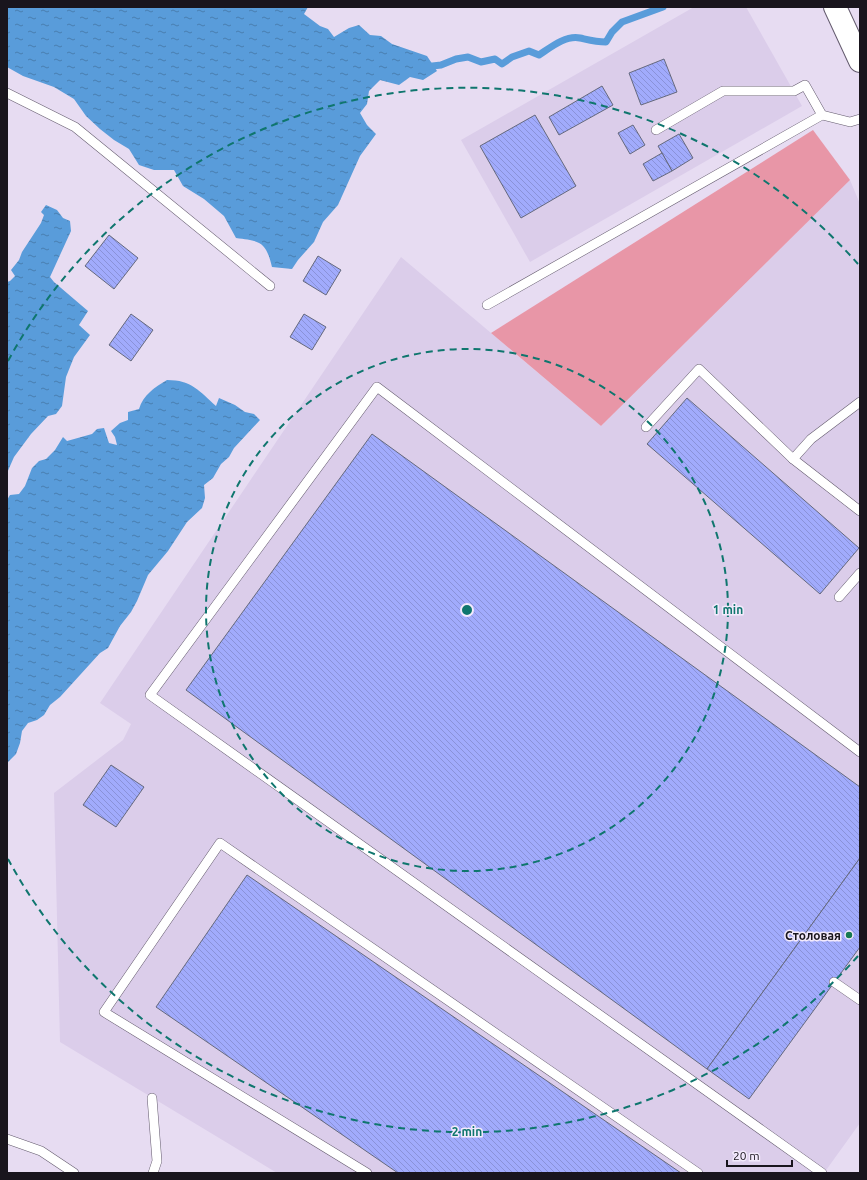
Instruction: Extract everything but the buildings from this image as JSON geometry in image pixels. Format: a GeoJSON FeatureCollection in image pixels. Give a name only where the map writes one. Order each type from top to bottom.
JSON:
{"type":"FeatureCollection","features":[{"type":"Feature","properties":{"kind":"main road"},"geometry":{"type":"LineString","coordinates":[[835,7],[860,61]]}},
{"type":"Feature","properties":{"kind":"lane"},"geometry":{"type":"LineString","coordinates":[[656,130],[723,91],[794,92],[805,85],[822,114],[850,122],[860,119]]}},
{"type":"Feature","properties":{"kind":"lane"},"geometry":{"type":"LineString","coordinates":[[7,93],[75,127],[270,286]]}},
{"type":"Feature","properties":{"kind":"lane"},"geometry":{"type":"LineString","coordinates":[[487,305],[822,114]]}},
{"type":"Feature","properties":{"kind":"lane"},"geometry":{"type":"LineString","coordinates":[[646,427],[699,369],[793,459],[860,511]]}},
{"type":"Feature","properties":{"kind":"lane"},"geometry":{"type":"LineString","coordinates":[[822,1173],[150,695],[377,387],[860,752]]}},
{"type":"Feature","properties":{"kind":"lane"},"geometry":{"type":"LineString","coordinates":[[793,459],[811,439],[860,402]]}},
{"type":"Feature","properties":{"kind":"lane"},"geometry":{"type":"LineString","coordinates":[[839,597],[860,573]]}},
{"type":"Feature","properties":{"kind":"lane"},"geometry":{"type":"LineString","coordinates":[[367,1173],[104,1012],[220,843],[698,1173]]}},
{"type":"Feature","properties":{"kind":"lane"},"geometry":{"type":"LineString","coordinates":[[834,982],[860,1000]]}},
{"type":"Feature","properties":{"kind":"lane"},"geometry":{"type":"LineString","coordinates":[[152,1098],[157,1161],[153,1173]]}},
{"type":"Feature","properties":{"kind":"lane"},"geometry":{"type":"LineString","coordinates":[[7,1139],[41,1151],[74,1173]]}},
{"type":"Feature","properties":{"kind":"shaded area"},"geometry":{"type":"Polygon","coordinates":[[[694,7],[746,7],[802,106],[530,262],[461,140],[694,7]]]}},
{"type":"Feature","properties":{"kind":"shaded area"},"geometry":{"type":"Polygon","coordinates":[[[813,130],[850,180],[601,426],[491,333],[813,130]]]}},
{"type":"Feature","properties":{"kind":"shaded area"},"geometry":{"type":"Polygon","coordinates":[[[850,180],[860,204],[860,1123],[824,1173],[277,1173],[60,1042],[54,793],[123,740],[131,724],[100,703],[401,257],[601,426],[850,180]]]}},
{"type":"Feature","properties":{"kind":"water"},"geometry":{"type":"Polygon","coordinates":[[[7,7],[308,7],[304,14],[320,26],[328,29],[334,37],[349,28],[359,25],[370,35],[381,36],[392,44],[427,56],[437,71],[423,80],[410,77],[399,85],[380,80],[369,91],[367,104],[360,113],[367,125],[376,134],[360,156],[338,205],[323,222],[314,242],[292,269],[272,267],[267,252],[261,244],[251,240],[236,238],[224,216],[204,199],[183,186],[174,170],[154,170],[139,165],[129,149],[100,129],[86,116],[74,99],[54,87],[23,76],[7,67],[7,7]]]}},
{"type":"Feature","properties":{"kind":"water"},"geometry":{"type":"Polygon","coordinates":[[[46,205],[57,210],[63,218],[70,221],[71,231],[50,277],[88,311],[79,325],[90,335],[74,357],[66,377],[62,406],[56,414],[48,416],[31,434],[14,457],[7,473],[7,282],[15,276],[11,270],[19,260],[22,252],[41,223],[44,215],[41,212],[46,205]]]}},
{"type":"Feature","properties":{"kind":"water"},"geometry":{"type":"Polygon","coordinates":[[[167,380],[189,384],[200,391],[216,406],[219,398],[235,405],[245,412],[254,414],[260,420],[234,448],[229,457],[221,464],[213,478],[204,485],[205,498],[202,508],[187,522],[168,551],[148,575],[131,612],[120,626],[108,648],[100,653],[60,697],[50,705],[44,715],[37,720],[28,723],[22,731],[16,754],[7,763],[7,500],[10,495],[19,494],[25,486],[32,468],[39,461],[46,459],[55,450],[63,437],[67,441],[92,434],[97,429],[104,428],[109,443],[117,445],[115,437],[111,431],[120,423],[128,420],[128,412],[139,409],[146,396],[167,380]]]}},
{"type":"Feature","properties":{"kind":"waterway"},"geometry":{"type":"LineString","coordinates":[[424,67],[441,65],[456,59],[468,57],[481,62],[495,59],[502,64],[512,57],[529,51],[539,55],[559,42],[569,38],[606,42],[612,32],[622,22],[663,7]]}},
{"type":"Feature","properties":{"kind":"place","name":"Столовая"},"geometry":{"type":"Point","coordinates":[849,935]}}]}
